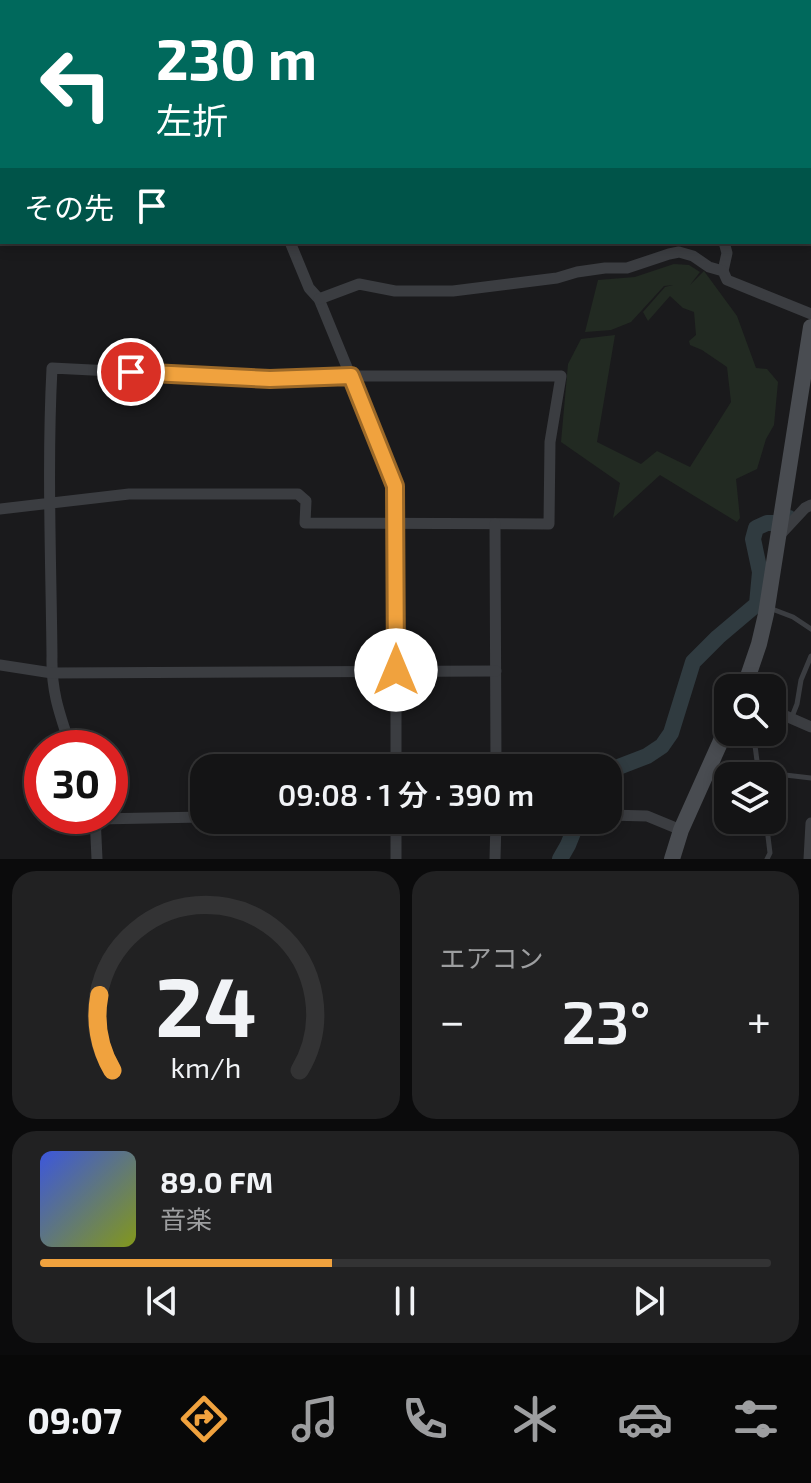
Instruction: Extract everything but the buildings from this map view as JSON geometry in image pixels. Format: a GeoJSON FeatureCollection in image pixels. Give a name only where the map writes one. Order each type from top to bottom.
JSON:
{"type":"FeatureCollection","features":[{"type":"Feature","properties":{"kind":"street"},"geometry":{"type":"LineString","coordinates":[[291,244],[309,288],[319,299],[394,482],[396,754]]}},
{"type":"Feature","properties":{"kind":"street"},"geometry":{"type":"LineString","coordinates":[[725,244],[727,253],[723,271],[727,280],[811,314]]}},
{"type":"Feature","properties":{"kind":"street"},"geometry":{"type":"LineString","coordinates":[[319,299],[359,284],[395,291],[453,291],[557,278],[577,272],[627,268],[679,252],[723,271]]}},
{"type":"Feature","properties":{"kind":"street"},"geometry":{"type":"LineString","coordinates":[[749,674],[767,608],[811,327]]}},
{"type":"Feature","properties":{"kind":"street"},"geometry":{"type":"LineString","coordinates":[[0,509],[51,502],[129,494],[298,494],[306,501],[305,523],[549,524],[550,442],[561,376],[270,379],[52,368],[51,502],[52,673],[54,695],[65,730]]}},
{"type":"Feature","properties":{"kind":"street"},"geometry":{"type":"LineString","coordinates":[[778,537],[811,505]]}},
{"type":"Feature","properties":{"kind":"street"},"geometry":{"type":"LineString","coordinates":[[495,524],[496,754]]}},
{"type":"Feature","properties":{"kind":"street"},"geometry":{"type":"LineString","coordinates":[[0,665],[52,673],[496,671]]}},
{"type":"Feature","properties":{"kind":"street"},"geometry":{"type":"LineString","coordinates":[[786,717],[811,727]]}},
{"type":"Feature","properties":{"kind":"street"},"geometry":{"type":"LineString","coordinates":[[672,859],[681,830],[719,746]]}},
{"type":"Feature","properties":{"kind":"street"},"geometry":{"type":"LineString","coordinates":[[622,815],[647,816],[681,830]]}},
{"type":"Feature","properties":{"kind":"street"},"geometry":{"type":"LineString","coordinates":[[128,817],[190,817]]}},
{"type":"Feature","properties":{"kind":"street"},"geometry":{"type":"LineString","coordinates":[[809,859],[811,823]]}},
{"type":"Feature","properties":{"kind":"street"},"geometry":{"type":"LineString","coordinates":[[96,834],[97,859]]}},
{"type":"Feature","properties":{"kind":"street"},"geometry":{"type":"LineString","coordinates":[[396,834],[396,859]]}},
{"type":"Feature","properties":{"kind":"street"},"geometry":{"type":"LineString","coordinates":[[495,859],[496,834]]}},
{"type":"Feature","properties":{"kind":"lane"},"geometry":{"type":"LineString","coordinates":[[767,608],[793,617],[811,629]]}},
{"type":"Feature","properties":{"kind":"lane"},"geometry":{"type":"LineString","coordinates":[[791,719],[811,656]]}},
{"type":"Feature","properties":{"kind":"lane"},"geometry":{"type":"LineString","coordinates":[[786,776],[811,778]]}},
{"type":"Feature","properties":{"kind":"lane"},"geometry":{"type":"LineString","coordinates":[[767,859],[770,853],[768,834]]}},
{"type":"Feature","properties":{"kind":"shaded area"},"geometry":{"type":"Polygon","coordinates":[[[674,264],[689,265],[700,272],[690,285],[704,271],[737,316],[756,368],[767,369],[778,382],[774,425],[766,439],[757,469],[736,479],[740,518],[737,522],[660,475],[613,518],[620,483],[561,442],[568,364],[581,339],[615,335],[597,442],[641,464],[657,451],[690,467],[731,402],[727,367],[690,345],[689,341],[696,335],[694,312],[683,308],[670,296],[648,321],[643,312],[665,287],[673,285],[664,286],[631,322],[611,330],[585,332],[598,280],[635,277],[674,264]]]}},
{"type":"Feature","properties":{"kind":"waterway"},"geometry":{"type":"LineString","coordinates":[[622,766],[647,756],[662,746],[671,733],[693,662],[757,604],[760,572],[753,539],[756,528],[767,523],[784,523],[789,518]]}},
{"type":"Feature","properties":{"kind":"waterway"},"geometry":{"type":"LineString","coordinates":[[560,859],[572,834]]}},
{"type":"Feature","properties":{"kind":"route"},"geometry":{"type":"LineString","coordinates":[[131,372],[270,379],[351,376],[395,486],[396,670]]}}]}
